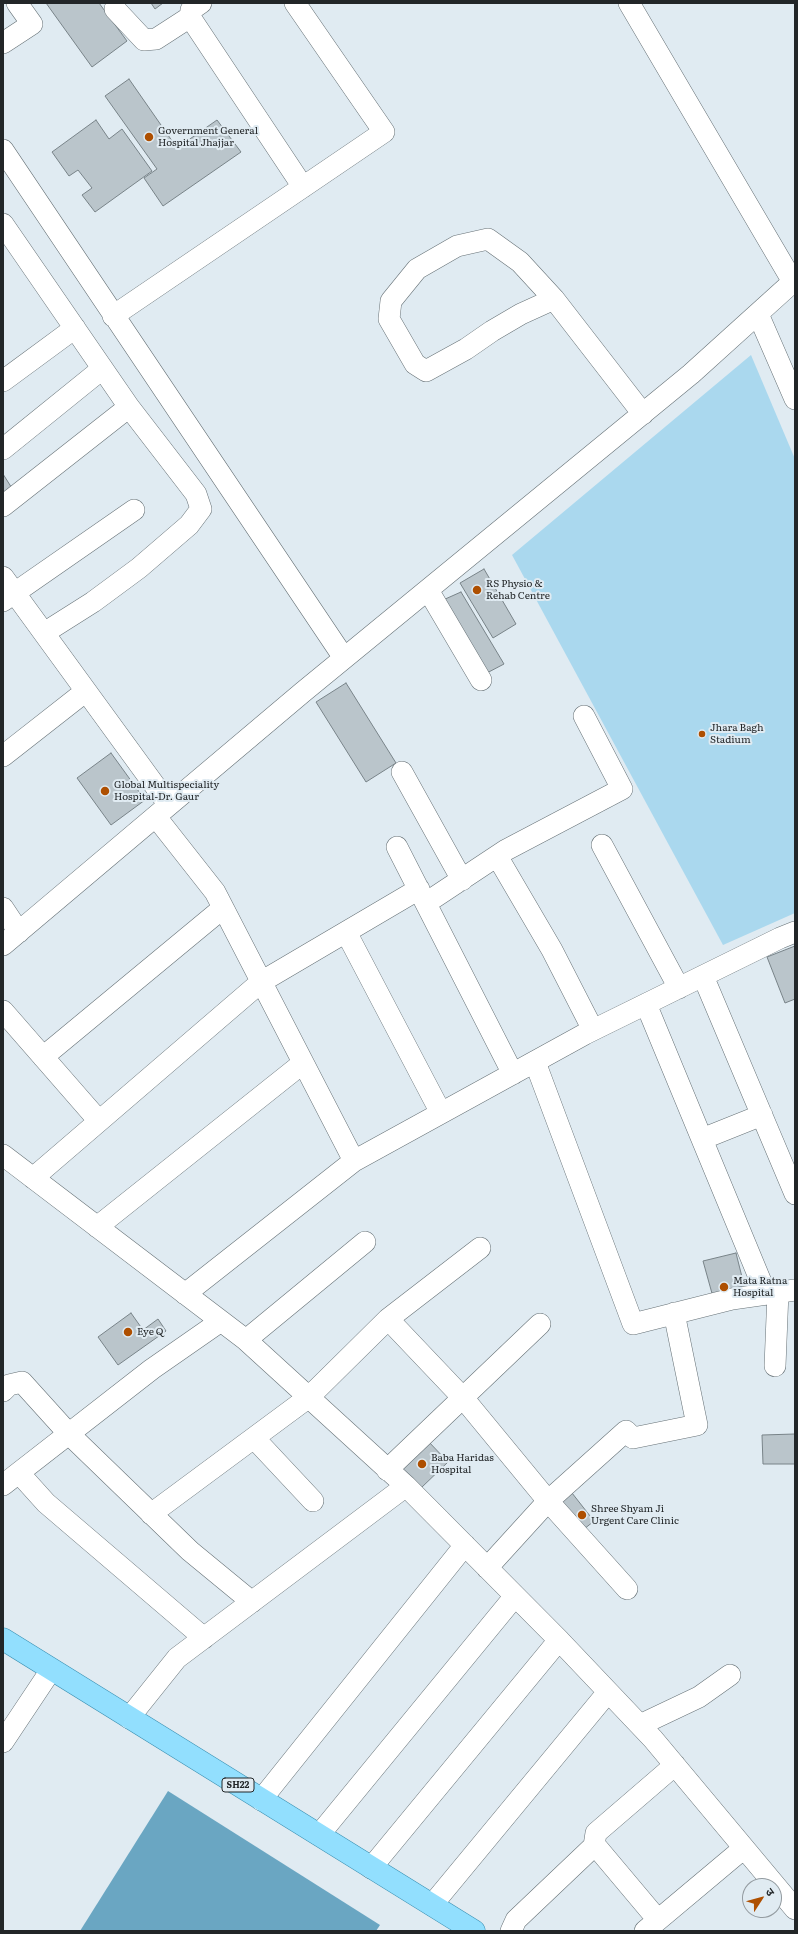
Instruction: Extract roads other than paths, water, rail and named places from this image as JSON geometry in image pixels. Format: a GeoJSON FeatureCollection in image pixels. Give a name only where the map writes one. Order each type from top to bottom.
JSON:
{"type":"FeatureCollection","features":[{"type":"Feature","properties":{"kind":"main road","name":"SH22"},"geometry":{"type":"LineString","coordinates":[[3,1639],[474,1931]]}},
{"type":"Feature","properties":{"kind":"street"},"geometry":{"type":"LineString","coordinates":[[3,43],[32,24],[17,3]]}},
{"type":"Feature","properties":{"kind":"street"},"geometry":{"type":"LineString","coordinates":[[113,316],[384,132],[295,3]]}},
{"type":"Feature","properties":{"kind":"street"},"geometry":{"type":"LineString","coordinates":[[3,945],[344,658],[691,374],[794,281],[629,3]]}},
{"type":"Feature","properties":{"kind":"street"},"geometry":{"type":"LineString","coordinates":[[116,9],[144,40],[156,39],[196,10],[302,187]]}},
{"type":"Feature","properties":{"kind":"street"},"geometry":{"type":"LineString","coordinates":[[3,150],[344,658]]}},
{"type":"Feature","properties":{"kind":"street"},"geometry":{"type":"LineString","coordinates":[[5,230],[129,407],[196,494],[201,509],[190,525],[139,568],[93,602],[44,633]]}},
{"type":"Feature","properties":{"kind":"street"},"geometry":{"type":"LineString","coordinates":[[554,299],[521,314],[492,331],[466,349],[426,371],[415,364],[389,319],[391,301],[417,270],[457,246],[488,240],[520,262],[554,299],[643,414]]}},
{"type":"Feature","properties":{"kind":"street"},"geometry":{"type":"LineString","coordinates":[[758,314],[795,400]]}},
{"type":"Feature","properties":{"kind":"street"},"geometry":{"type":"LineString","coordinates":[[3,381],[75,328]]}},
{"type":"Feature","properties":{"kind":"street"},"geometry":{"type":"LineString","coordinates":[[3,449],[102,369]]}},
{"type":"Feature","properties":{"kind":"street"},"geometry":{"type":"LineString","coordinates":[[3,506],[129,407]]}},
{"type":"Feature","properties":{"kind":"street"},"geometry":{"type":"LineString","coordinates":[[134,510],[7,590],[44,633],[86,691],[215,892],[354,1162]]}},
{"type":"Feature","properties":{"kind":"street"},"geometry":{"type":"LineString","coordinates":[[428,590],[481,680]]}},
{"type":"Feature","properties":{"kind":"street"},"geometry":{"type":"LineString","coordinates":[[3,756],[86,691]]}},
{"type":"Feature","properties":{"kind":"street"},"geometry":{"type":"LineString","coordinates":[[33,1178],[261,982],[346,932],[422,896],[462,880],[497,856],[622,789],[584,716]]}},
{"type":"Feature","properties":{"kind":"street"},"geometry":{"type":"LineString","coordinates":[[402,772],[462,880]]}},
{"type":"Feature","properties":{"kind":"street"},"geometry":{"type":"LineString","coordinates":[[602,845],[679,988]]}},
{"type":"Feature","properties":{"kind":"street"},"geometry":{"type":"LineString","coordinates":[[397,847],[513,1074]]}},
{"type":"Feature","properties":{"kind":"street"},"geometry":{"type":"LineString","coordinates":[[497,856],[552,950],[593,1030]]}},
{"type":"Feature","properties":{"kind":"street"},"geometry":{"type":"LineString","coordinates":[[3,908],[19,932]]}},
{"type":"Feature","properties":{"kind":"street"},"geometry":{"type":"LineString","coordinates":[[43,1057],[223,908]]}},
{"type":"Feature","properties":{"kind":"street"},"geometry":{"type":"LineString","coordinates":[[346,932],[441,1113]]}},
{"type":"Feature","properties":{"kind":"street"},"geometry":{"type":"LineString","coordinates":[[185,1294],[354,1162],[593,1030],[795,932]]}},
{"type":"Feature","properties":{"kind":"street"},"geometry":{"type":"LineString","coordinates":[[703,976],[795,1194]]}},
{"type":"Feature","properties":{"kind":"street"},"geometry":{"type":"LineString","coordinates":[[646,1004],[702,1139],[780,1292],[775,1366]]}},
{"type":"Feature","properties":{"kind":"street"},"geometry":{"type":"LineString","coordinates":[[3,1011],[99,1121]]}},
{"type":"Feature","properties":{"kind":"street"},"geometry":{"type":"LineString","coordinates":[[535,1062],[632,1324],[732,1299],[780,1292]]}},
{"type":"Feature","properties":{"kind":"street"},"geometry":{"type":"LineString","coordinates":[[97,1227],[303,1063]]}},
{"type":"Feature","properties":{"kind":"street"},"geometry":{"type":"LineString","coordinates":[[702,1139],[762,1115]]}},
{"type":"Feature","properties":{"kind":"street"},"geometry":{"type":"LineString","coordinates":[[3,1156],[246,1340],[406,1486],[559,1640],[640,1726],[675,1765],[795,1909]]}},
{"type":"Feature","properties":{"kind":"street"},"geometry":{"type":"LineString","coordinates":[[246,1340],[365,1242]]}},
{"type":"Feature","properties":{"kind":"street"},"geometry":{"type":"LineString","coordinates":[[151,1514],[309,1397],[388,1319],[480,1248]]}},
{"type":"Feature","properties":{"kind":"street"},"geometry":{"type":"LineString","coordinates":[[487,1568],[548,1501],[626,1431],[633,1438],[697,1425],[674,1313]]}},
{"type":"Feature","properties":{"kind":"street"},"geometry":{"type":"LineString","coordinates":[[388,1319],[464,1399],[548,1501],[627,1589]]}},
{"type":"Feature","properties":{"kind":"street"},"geometry":{"type":"LineString","coordinates":[[204,1638],[46,1503],[11,1479],[152,1369],[221,1321]]}},
{"type":"Feature","properties":{"kind":"street"},"geometry":{"type":"LineString","coordinates":[[387,1470],[464,1399],[540,1324]]}},
{"type":"Feature","properties":{"kind":"street"},"geometry":{"type":"LineString","coordinates":[[3,1391],[9,1385],[22,1382],[69,1434],[151,1514],[190,1551],[252,1602]]}},
{"type":"Feature","properties":{"kind":"street"},"geometry":{"type":"LineString","coordinates":[[254,1438],[313,1501]]}},
{"type":"Feature","properties":{"kind":"street"},"geometry":{"type":"LineString","coordinates":[[129,1718],[177,1658],[406,1486]]}},
{"type":"Feature","properties":{"kind":"street"},"geometry":{"type":"LineString","coordinates":[[262,1800],[465,1545]]}},
{"type":"Feature","properties":{"kind":"street"},"geometry":{"type":"LineString","coordinates":[[319,1836],[515,1596]]}},
{"type":"Feature","properties":{"kind":"street"},"geometry":{"type":"LineString","coordinates":[[371,1868],[559,1640]]}},
{"type":"Feature","properties":{"kind":"street"},"geometry":{"type":"LineString","coordinates":[[3,1742],[51,1670]]}},
{"type":"Feature","properties":{"kind":"street"},"geometry":{"type":"LineString","coordinates":[[640,1726],[699,1697],[730,1675]]}},
{"type":"Feature","properties":{"kind":"street"},"geometry":{"type":"LineString","coordinates":[[432,1905],[608,1692]]}},
{"type":"Feature","properties":{"kind":"street"},"geometry":{"type":"LineString","coordinates":[[511,1931],[516,1920],[594,1846],[596,1832],[675,1765]]}},
{"type":"Feature","properties":{"kind":"street"},"geometry":{"type":"LineString","coordinates":[[594,1846],[652,1926],[744,1848]]}},
{"type":"Feature","properties":{"kind":"place","name":"Government General Hospital Jhajjar"},"geometry":{"type":"Point","coordinates":[149,137]}},
{"type":"Feature","properties":{"kind":"place","name":"RS Physio & Rehab Centre"},"geometry":{"type":"Point","coordinates":[477,590]}},
{"type":"Feature","properties":{"kind":"place","name":"Jhara Bagh Stadium"},"geometry":{"type":"Point","coordinates":[702,734]}},
{"type":"Feature","properties":{"kind":"place","name":"Global Multispeciality Hospital-Dr. Gaur"},"geometry":{"type":"Point","coordinates":[105,791]}},
{"type":"Feature","properties":{"kind":"place","name":"Mata Ratna Hospital"},"geometry":{"type":"Point","coordinates":[724,1287]}},
{"type":"Feature","properties":{"kind":"place","name":"Eye Q"},"geometry":{"type":"Point","coordinates":[128,1332]}},
{"type":"Feature","properties":{"kind":"place","name":"Baba Haridas Hospital"},"geometry":{"type":"Point","coordinates":[422,1464]}},
{"type":"Feature","properties":{"kind":"place","name":"Shree Shyam Ji Urgent Care Clinic"},"geometry":{"type":"Point","coordinates":[582,1515]}}]}
